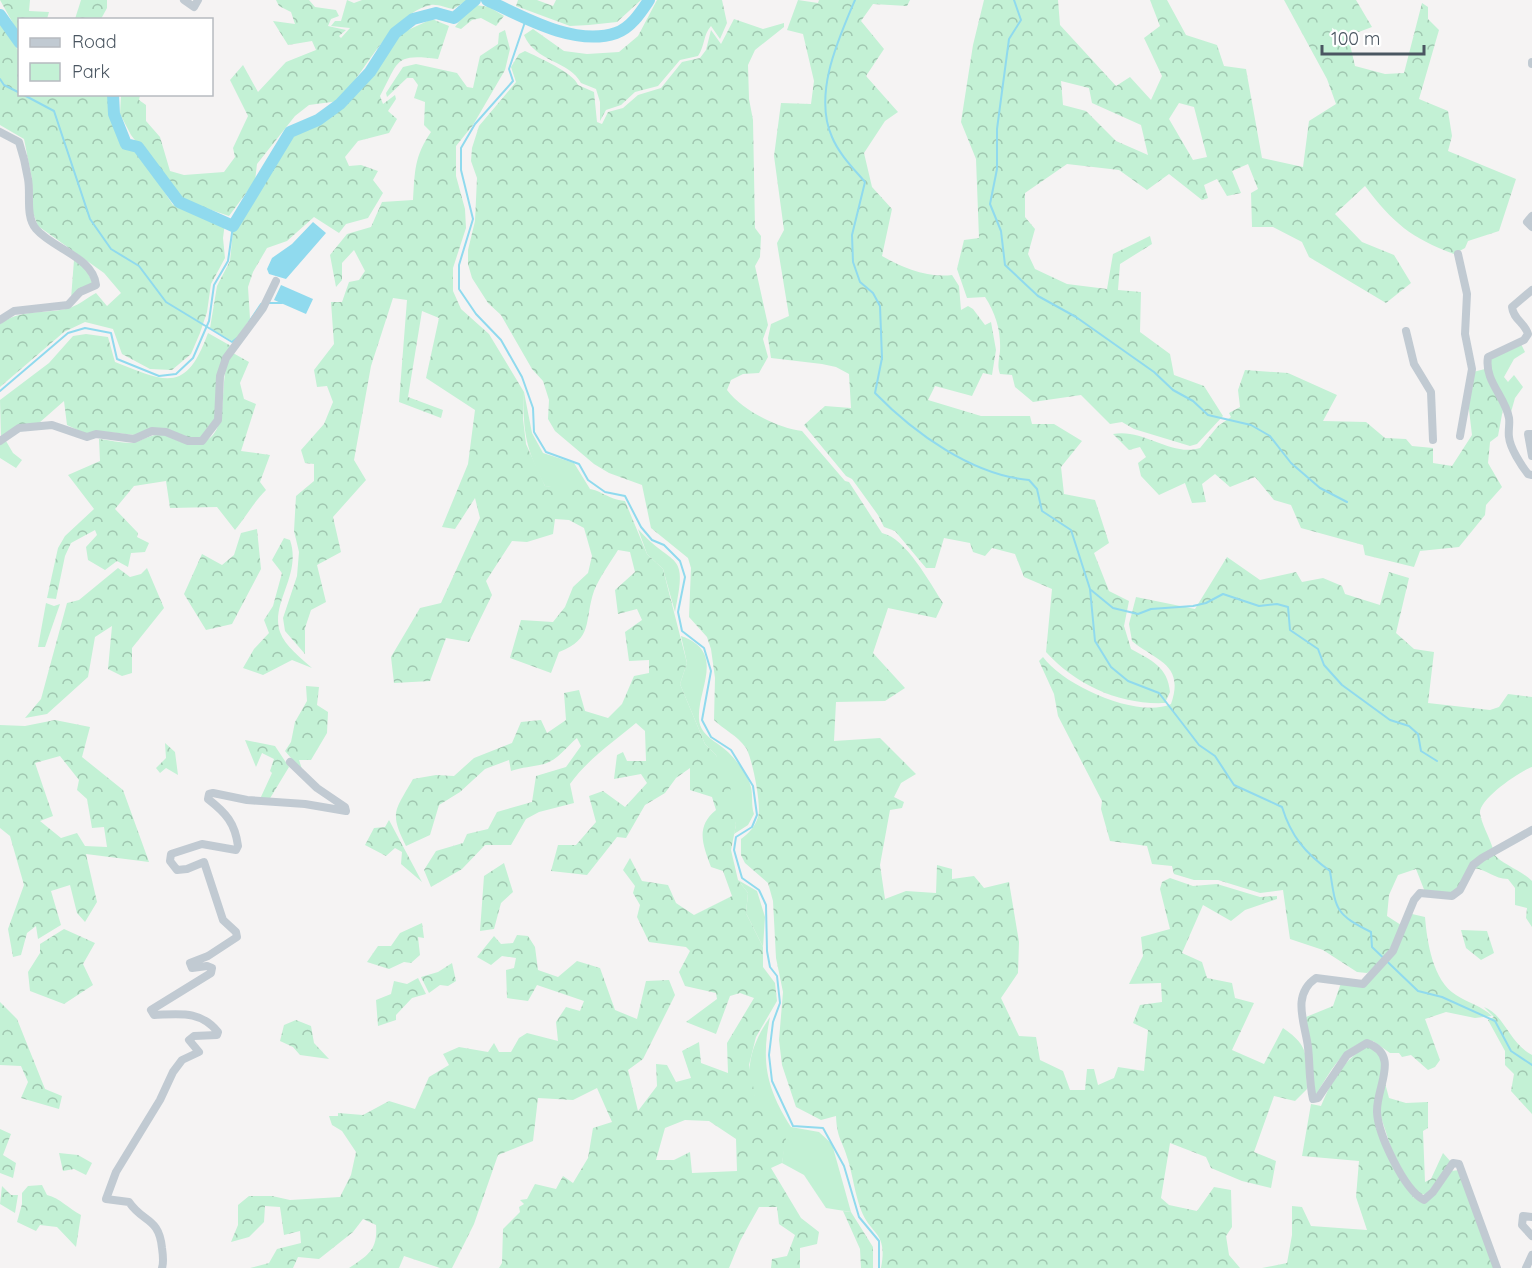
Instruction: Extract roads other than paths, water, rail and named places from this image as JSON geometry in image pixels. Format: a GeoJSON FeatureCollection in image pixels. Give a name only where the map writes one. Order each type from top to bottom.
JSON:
{"type":"FeatureCollection","features":[{"type":"Feature","properties":{"kind":"street"},"geometry":{"type":"LineString","coordinates":[[184,0],[194,7],[198,0]]}},
{"type":"Feature","properties":{"kind":"street"},"geometry":{"type":"LineString","coordinates":[[0,132],[19,142],[29,181],[30,216],[35,228],[86,265],[95,277],[96,285],[80,291],[68,305],[14,311],[0,320]]}},
{"type":"Feature","properties":{"kind":"street"},"geometry":{"type":"LineString","coordinates":[[1532,216],[1527,222],[1532,227]]}},
{"type":"Feature","properties":{"kind":"street"},"geometry":{"type":"LineString","coordinates":[[1458,254],[1467,294],[1465,334],[1472,369],[1460,436]]}},
{"type":"Feature","properties":{"kind":"street"},"geometry":{"type":"LineString","coordinates":[[0,441],[19,428],[52,425],[87,437],[96,434],[134,439],[152,431],[166,432],[188,441],[202,441],[218,420],[220,376],[226,358],[263,308],[276,281]]}},
{"type":"Feature","properties":{"kind":"street"},"geometry":{"type":"LineString","coordinates":[[1532,291],[1512,307],[1512,314],[1530,335],[1488,357],[1487,365],[1494,387],[1509,417],[1509,440],[1523,468],[1532,475]]}},
{"type":"Feature","properties":{"kind":"street"},"geometry":{"type":"LineString","coordinates":[[1406,331],[1414,364],[1431,392],[1432,440]]}},
{"type":"Feature","properties":{"kind":"street"},"geometry":{"type":"LineString","coordinates":[[1532,434],[1528,434],[1532,456]]}},
{"type":"Feature","properties":{"kind":"street"},"geometry":{"type":"LineString","coordinates":[[162,1268],[161,1234],[157,1226],[134,1210],[129,1202],[106,1199],[116,1172],[160,1100],[173,1072],[182,1060],[199,1052],[189,1040],[194,1036],[217,1035],[218,1032],[210,1022],[195,1014],[154,1015],[151,1010],[211,973],[212,968],[192,968],[190,963],[208,956],[237,937],[236,932],[223,920],[204,862],[187,870],[177,870],[170,861],[171,854],[202,844],[236,850],[238,846],[232,822],[221,807],[208,799],[213,793],[247,800],[305,804],[346,811],[345,807],[317,788],[290,762]]}},
{"type":"Feature","properties":{"kind":"street"},"geometry":{"type":"LineString","coordinates":[[1497,1268],[1459,1164],[1453,1163],[1433,1192],[1424,1200],[1414,1195],[1391,1155],[1377,1113],[1386,1068],[1384,1058],[1376,1046],[1367,1042],[1347,1055],[1317,1098],[1313,1099],[1308,1045],[1300,1008],[1303,992],[1316,978],[1363,984],[1393,951],[1414,900],[1420,893],[1452,896],[1460,890],[1473,865],[1532,830]]}},
{"type":"Feature","properties":{"kind":"street"},"geometry":{"type":"LineString","coordinates":[[1532,1217],[1523,1216],[1522,1225],[1532,1236]]}},
{"type":"Feature","properties":{"kind":"street"},"geometry":{"type":"LineString","coordinates":[[1526,1268],[1532,1256]]}},
{"type":"Feature","properties":{"kind":"water"},"geometry":{"type":"Polygon","coordinates":[[[313,222],[326,233],[286,279],[269,274],[267,269],[272,258],[292,244],[313,222]]]}},
{"type":"Feature","properties":{"kind":"water"},"geometry":{"type":"Polygon","coordinates":[[[281,285],[313,299],[306,314],[274,300],[281,285]]]}},
{"type":"Feature","properties":{"kind":"waterway"},"geometry":{"type":"LineString","coordinates":[[113,96],[114,114],[126,144],[138,147],[179,202],[233,226],[290,132],[318,120],[340,104],[370,72],[395,33],[413,19],[436,13],[454,18],[475,0]]}},
{"type":"Feature","properties":{"kind":"waterway"},"geometry":{"type":"LineString","coordinates":[[487,0],[533,22],[584,36],[600,36],[621,31],[635,19],[649,0]]}},
{"type":"Feature","properties":{"kind":"waterway"},"geometry":{"type":"LineString","coordinates":[[855,0],[830,67],[825,103],[827,120],[838,149],[865,182],[852,235],[853,262],[860,282],[873,293],[880,306],[882,358],[875,393],[908,423],[945,450],[986,470],[1029,480],[1037,489],[1042,511],[1071,530],[1090,589],[1095,641],[1111,667],[1128,681],[1159,693],[1199,745],[1215,756],[1234,785],[1282,807],[1300,843],[1330,871],[1339,909],[1350,920],[1371,932],[1372,947],[1418,991],[1442,997],[1495,1021],[1511,1051],[1532,1065]]}},
{"type":"Feature","properties":{"kind":"waterway"},"geometry":{"type":"LineString","coordinates":[[1014,0],[1021,20],[1009,39],[997,129],[997,169],[990,204],[1001,231],[1005,265],[1038,296],[1076,317],[1154,372],[1173,390],[1193,401],[1208,415],[1251,425],[1270,436],[1291,463],[1320,488],[1347,502]]}},
{"type":"Feature","properties":{"kind":"waterway"},"geometry":{"type":"LineString","coordinates":[[0,15],[18,40]]}},
{"type":"Feature","properties":{"kind":"waterway"},"geometry":{"type":"LineString","coordinates":[[526,19],[509,69],[513,81],[475,124],[461,148],[461,170],[473,219],[459,265],[459,289],[476,314],[501,340],[522,377],[533,408],[534,432],[546,452],[579,464],[588,480],[605,492],[625,496],[641,527],[652,540],[664,545],[680,561],[685,577],[678,612],[682,631],[704,648],[711,671],[702,720],[711,737],[731,750],[753,786],[757,815],[752,827],[736,837],[734,850],[742,878],[759,890],[766,905],[767,951],[770,967],[777,976],[780,1003],[773,1022],[769,1055],[772,1081],[793,1126],[823,1128],[844,1166],[859,1217],[879,1241],[879,1268]]}},
{"type":"Feature","properties":{"kind":"waterway"},"geometry":{"type":"LineString","coordinates":[[0,79],[4,85],[18,92]]}},
{"type":"Feature","properties":{"kind":"waterway"},"geometry":{"type":"LineString","coordinates":[[26,96],[54,111],[90,219],[111,249],[139,266],[166,302],[232,342],[237,338]]}},
{"type":"Feature","properties":{"kind":"waterway"},"geometry":{"type":"LineString","coordinates":[[0,391],[68,333],[85,328],[111,333],[117,359],[159,376],[176,374],[193,358],[209,321],[214,285],[228,261],[233,226]]}},
{"type":"Feature","properties":{"kind":"waterway"},"geometry":{"type":"LineString","coordinates":[[269,303],[282,303]]}},
{"type":"Feature","properties":{"kind":"waterway"},"geometry":{"type":"LineString","coordinates":[[249,322],[261,304]]}},
{"type":"Feature","properties":{"kind":"waterway"},"geometry":{"type":"LineString","coordinates":[[1091,590],[1113,608],[1138,614],[1151,609],[1206,603],[1223,594],[1259,606],[1277,604],[1288,607],[1290,630],[1318,649],[1324,665],[1342,685],[1390,720],[1409,726],[1418,734],[1421,751],[1437,761]]}}]}
